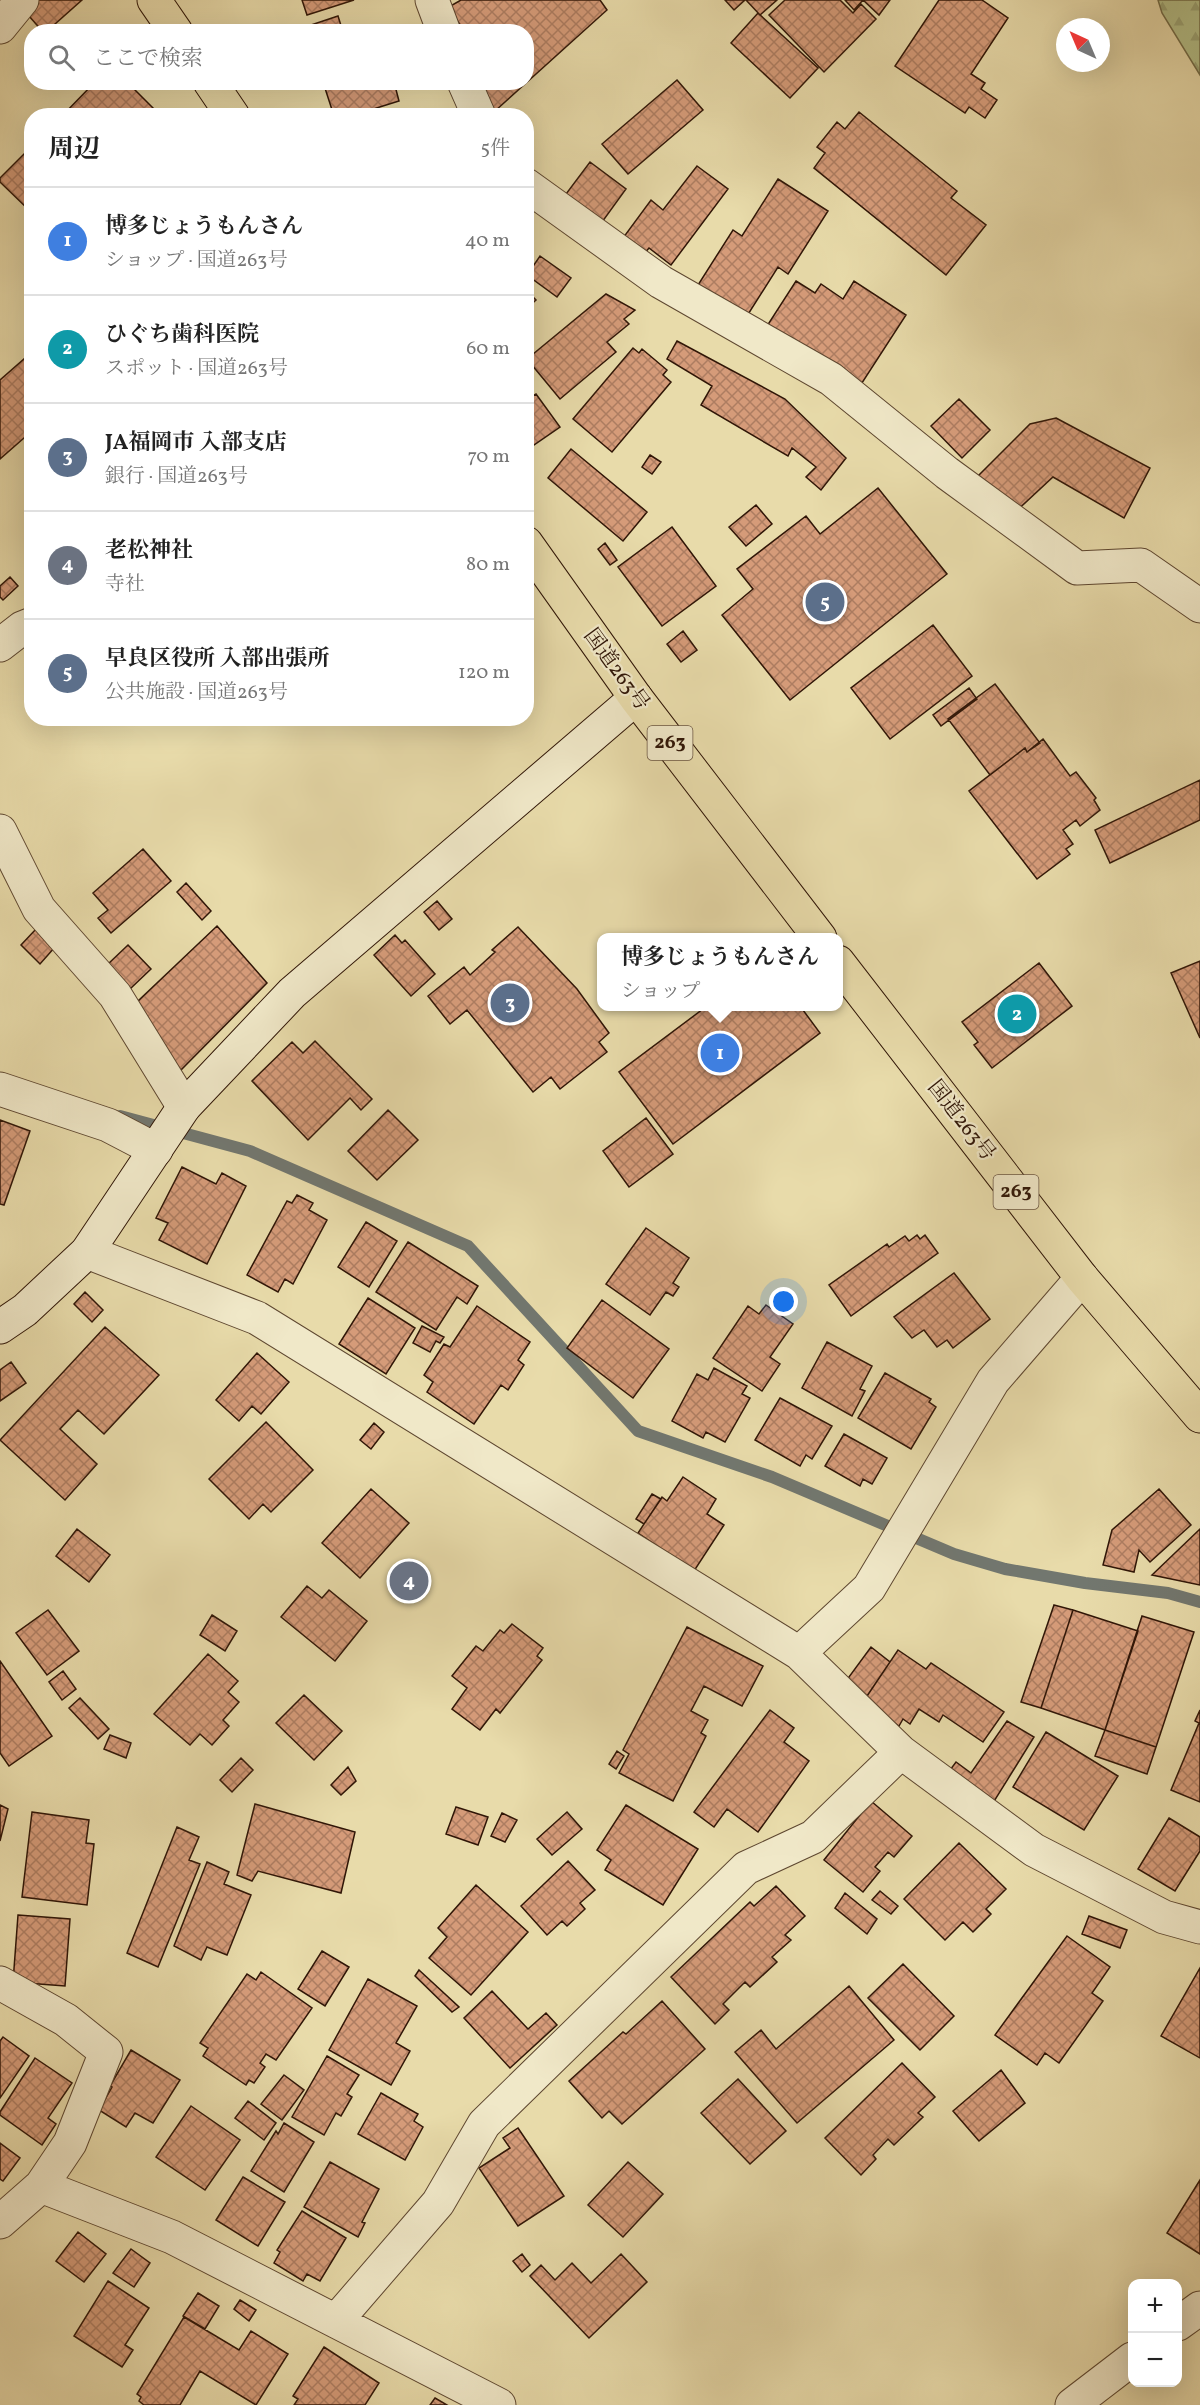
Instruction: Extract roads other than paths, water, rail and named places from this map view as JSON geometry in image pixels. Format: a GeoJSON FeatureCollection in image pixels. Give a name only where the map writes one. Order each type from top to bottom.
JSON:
{"type":"FeatureCollection","features":[{"type":"Feature","properties":{"kind":"highway"},"geometry":{"type":"LineString","coordinates":[[154,0],[170,24]]}},
{"type":"Feature","properties":{"kind":"highway"},"geometry":{"type":"LineString","coordinates":[[215,90],[228,108]]}},
{"type":"Feature","properties":{"kind":"highway","name":"国道263号"},"geometry":{"type":"LineString","coordinates":[[534,554],[636,699],[816,933]]}},
{"type":"Feature","properties":{"kind":"highway","name":"国道263号"},"geometry":{"type":"LineString","coordinates":[[843,968],[1082,1278],[1200,1416]]}},
{"type":"Feature","properties":{"kind":"street"},"geometry":{"type":"LineString","coordinates":[[0,27],[22,0]]}},
{"type":"Feature","properties":{"kind":"street"},"geometry":{"type":"LineString","coordinates":[[432,0],[441,24]]}},
{"type":"Feature","properties":{"kind":"street"},"geometry":{"type":"LineString","coordinates":[[468,90],[475,108]]}},
{"type":"Feature","properties":{"kind":"street"},"geometry":{"type":"LineString","coordinates":[[534,194],[661,282],[831,379],[947,473],[1077,568],[1141,565],[1200,606]]}},
{"type":"Feature","properties":{"kind":"street"},"geometry":{"type":"LineString","coordinates":[[0,645],[24,627]]}},
{"type":"Feature","properties":{"kind":"street"},"geometry":{"type":"LineString","coordinates":[[0,1327],[25,1310],[87,1252],[169,1130],[292,993],[636,699]]}},
{"type":"Feature","properties":{"kind":"street"},"geometry":{"type":"LineString","coordinates":[[0,831],[39,909]]}},
{"type":"Feature","properties":{"kind":"street"},"geometry":{"type":"LineString","coordinates":[[0,878],[39,909],[115,995],[169,1130]]}},
{"type":"Feature","properties":{"kind":"street"},"geometry":{"type":"LineString","coordinates":[[0,1089],[108,1125],[169,1130]]}},
{"type":"Feature","properties":{"kind":"street"},"geometry":{"type":"LineString","coordinates":[[87,1252],[257,1318],[799,1653],[901,1752],[1034,1850],[1164,1917],[1200,1927]]}},
{"type":"Feature","properties":{"kind":"street"},"geometry":{"type":"LineString","coordinates":[[799,1653],[869,1588],[993,1381],[1082,1278]]}},
{"type":"Feature","properties":{"kind":"street"},"geometry":{"type":"LineString","coordinates":[[336,2321],[438,2203],[484,2124],[746,1868],[813,1837],[901,1752]]}},
{"type":"Feature","properties":{"kind":"street"},"geometry":{"type":"LineString","coordinates":[[0,1983],[66,2020],[106,2052],[70,2143],[41,2186],[0,2222]]}},
{"type":"Feature","properties":{"kind":"street"},"geometry":{"type":"LineString","coordinates":[[41,2186],[172,2237],[499,2405]]}},
{"type":"Feature","properties":{"kind":"street"},"geometry":{"type":"LineString","coordinates":[[1182,2321],[1200,2308]]}},
{"type":"Feature","properties":{"kind":"street"},"geometry":{"type":"LineString","coordinates":[[1072,2405],[1128,2361]]}},
{"type":"Feature","properties":{"kind":"waterway"},"geometry":{"type":"LineString","coordinates":[[120,1116],[250,1151],[468,1246],[638,1431],[772,1477],[954,1554],[1005,1569],[1085,1583],[1168,1593],[1200,1602]]}},
{"type":"Feature","properties":{"kind":"place","name":"早良区役所 入部出張所"},"geometry":{"type":"Point","coordinates":[825,602]}},
{"type":"Feature","properties":{"kind":"place","name":"JA福岡市 入部支店"},"geometry":{"type":"Point","coordinates":[510,1003]}},
{"type":"Feature","properties":{"kind":"place","name":"ひぐち歯科医院"},"geometry":{"type":"Point","coordinates":[1017,1014]}},
{"type":"Feature","properties":{"kind":"place","name":"博多じょうもんさん"},"geometry":{"type":"Point","coordinates":[720,1053]}},
{"type":"Feature","properties":{"kind":"place","name":"老松神社"},"geometry":{"type":"Point","coordinates":[409,1581]}}]}
